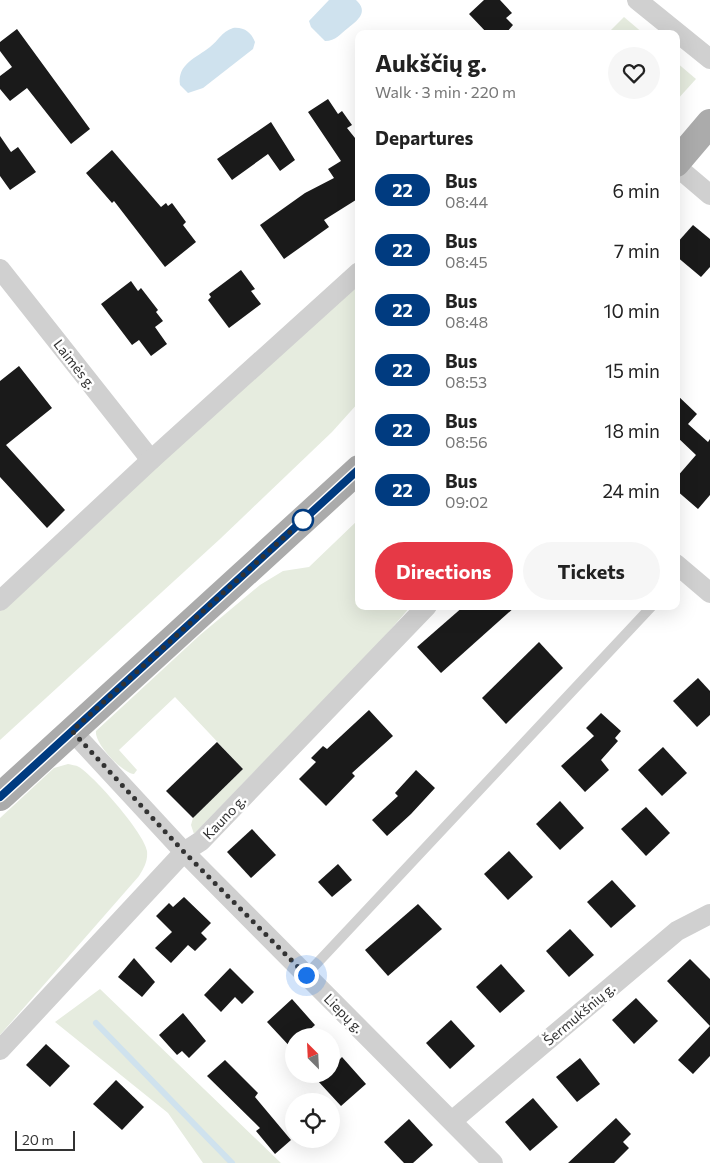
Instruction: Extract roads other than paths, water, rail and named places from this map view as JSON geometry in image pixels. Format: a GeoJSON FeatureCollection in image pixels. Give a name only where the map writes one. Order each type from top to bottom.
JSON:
{"type":"FeatureCollection","features":[{"type":"Feature","properties":{"kind":"main road"},"geometry":{"type":"LineString","coordinates":[[680,159],[710,123]]}},
{"type":"Feature","properties":{"kind":"main road"},"geometry":{"type":"LineString","coordinates":[[0,797],[355,473]]}},
{"type":"Feature","properties":{"kind":"street"},"geometry":{"type":"LineString","coordinates":[[648,3],[678,30]]}},
{"type":"Feature","properties":{"kind":"street"},"geometry":{"type":"LineString","coordinates":[[680,32],[710,59]]}},
{"type":"Feature","properties":{"kind":"street"},"geometry":{"type":"LineString","coordinates":[[680,168],[710,195]]}},
{"type":"Feature","properties":{"kind":"street","name":"Laimės g."},"geometry":{"type":"LineString","coordinates":[[0,268],[151,460]]}},
{"type":"Feature","properties":{"kind":"street"},"geometry":{"type":"LineString","coordinates":[[0,601],[151,460],[355,276]]}},
{"type":"Feature","properties":{"kind":"street"},"geometry":{"type":"LineString","coordinates":[[680,572],[710,593]]}},
{"type":"Feature","properties":{"kind":"street","name":"Kauno g."},"geometry":{"type":"LineString","coordinates":[[0,1050],[184,852],[201,841],[423,610]]}},
{"type":"Feature","properties":{"kind":"street","name":"Liepų g."},"geometry":{"type":"LineString","coordinates":[[72,731],[184,852],[493,1163]]}},
{"type":"Feature","properties":{"kind":"street","name":"Šermukšnių g."},"geometry":{"type":"LineString","coordinates":[[452,1121],[677,931],[710,914]]}},
{"type":"Feature","properties":{"kind":"lane"},"geometry":{"type":"LineString","coordinates":[[306,975],[648,610]]}},
{"type":"Feature","properties":{"kind":"water"},"geometry":{"type":"Polygon","coordinates":[[[329,0],[356,0],[362,8],[362,12],[355,22],[338,37],[325,41],[311,27],[309,21],[329,0]]]}},
{"type":"Feature","properties":{"kind":"water"},"geometry":{"type":"Polygon","coordinates":[[[233,28],[244,29],[251,35],[255,42],[253,49],[203,88],[188,93],[180,85],[181,72],[184,67],[233,28]]]}},
{"type":"Feature","properties":{"kind":"waterway"},"geometry":{"type":"LineString","coordinates":[[96,1023],[232,1163]]}}]}
